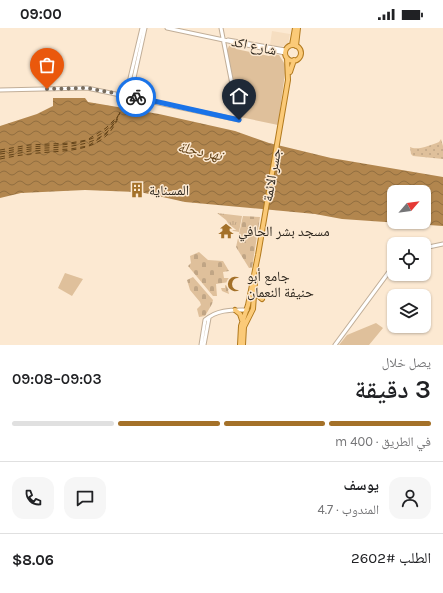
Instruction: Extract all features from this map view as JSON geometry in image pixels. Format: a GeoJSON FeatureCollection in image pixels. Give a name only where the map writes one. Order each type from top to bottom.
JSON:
{"type":"FeatureCollection","features":[{"type":"Feature","properties":{"kind":"main road"},"geometry":{"type":"LineString","coordinates":[[295,28],[294,45],[300,53],[298,58],[294,60],[287,58],[285,52],[294,45],[298,28]]}},
{"type":"Feature","properties":{"kind":"main road","name":"جسر الائمة"},"geometry":{"type":"LineString","coordinates":[[287,58],[288,80]]}},
{"type":"Feature","properties":{"kind":"main road","name":"جسر الائمة"},"geometry":{"type":"LineString","coordinates":[[255,269],[288,80],[294,60]]}},
{"type":"Feature","properties":{"kind":"main road"},"geometry":{"type":"LineString","coordinates":[[241,345],[244,327],[250,308],[255,269]]}},
{"type":"Feature","properties":{"kind":"main road"},"geometry":{"type":"LineString","coordinates":[[242,323],[250,308],[255,269]]}},
{"type":"Feature","properties":{"kind":"main road"},"geometry":{"type":"LineString","coordinates":[[253,290],[262,300]]}},
{"type":"Feature","properties":{"kind":"main road"},"geometry":{"type":"LineString","coordinates":[[235,310],[240,314],[242,323],[241,345]]}},
{"type":"Feature","properties":{"kind":"street"},"geometry":{"type":"LineString","coordinates":[[128,96],[143,28]]}},
{"type":"Feature","properties":{"kind":"street","name":"شارع اكد"},"geometry":{"type":"LineString","coordinates":[[167,28],[285,52]]}},
{"type":"Feature","properties":{"kind":"street"},"geometry":{"type":"LineString","coordinates":[[0,90],[87,88],[239,120],[221,28]]}},
{"type":"Feature","properties":{"kind":"street","name":"شارع اكد"},"geometry":{"type":"LineString","coordinates":[[223,40],[285,52]]}},
{"type":"Feature","properties":{"kind":"street"},"geometry":{"type":"LineString","coordinates":[[224,47],[230,42]]}},
{"type":"Feature","properties":{"kind":"street"},"geometry":{"type":"LineString","coordinates":[[431,247],[443,244]]}},
{"type":"Feature","properties":{"kind":"street"},"geometry":{"type":"LineString","coordinates":[[335,345],[387,274]]}},
{"type":"Feature","properties":{"kind":"street"},"geometry":{"type":"LineString","coordinates":[[201,345],[205,320],[220,311],[250,308]]}},
{"type":"Feature","properties":{"kind":"street"},"geometry":{"type":"LineString","coordinates":[[204,345],[208,320],[212,315]]}},
{"type":"Feature","properties":{"kind":"shaded area"},"geometry":{"type":"Polygon","coordinates":[[[272,31],[290,34],[288,44],[282,47],[270,45],[272,31]]]}},
{"type":"Feature","properties":{"kind":"green space"},"geometry":{"type":"Polygon","coordinates":[[[233,45],[236,49],[269,56],[272,54],[279,55],[286,66],[278,125],[240,117],[227,50],[229,46],[233,45]]]}},
{"type":"Feature","properties":{"kind":"green space"},"geometry":{"type":"Polygon","coordinates":[[[441,139],[443,146],[443,159],[413,156],[411,154],[410,147],[424,147],[439,142],[441,139]]]}},
{"type":"Feature","properties":{"kind":"green space"},"geometry":{"type":"Polygon","coordinates":[[[217,213],[242,216],[239,232],[233,231],[226,220],[217,213]]]}},
{"type":"Feature","properties":{"kind":"green space"},"geometry":{"type":"Polygon","coordinates":[[[243,216],[260,217],[252,268],[249,268],[236,247],[243,216]]]}},
{"type":"Feature","properties":{"kind":"green space"},"geometry":{"type":"Polygon","coordinates":[[[199,252],[208,260],[223,261],[229,271],[223,272],[224,278],[229,278],[231,289],[228,290],[229,294],[222,291],[221,288],[225,288],[225,285],[228,286],[229,282],[216,284],[217,296],[213,296],[188,266],[191,263],[190,256],[199,252]]]}},
{"type":"Feature","properties":{"kind":"green space"},"geometry":{"type":"Polygon","coordinates":[[[65,273],[83,279],[72,296],[58,288],[65,273]]]}},
{"type":"Feature","properties":{"kind":"green space"},"geometry":{"type":"Polygon","coordinates":[[[193,277],[213,300],[205,316],[199,317],[197,309],[201,305],[200,302],[190,290],[187,280],[193,277]]]}},
{"type":"Feature","properties":{"kind":"green space"},"geometry":{"type":"Polygon","coordinates":[[[376,323],[383,328],[369,345],[339,345],[347,335],[376,323]]]}},
{"type":"Feature","properties":{"kind":"water","name":"نهر دجلة"},"geometry":{"type":"Polygon","coordinates":[[[53,98],[85,98],[88,102],[159,114],[235,131],[269,143],[331,158],[443,177],[443,226],[431,225],[431,185],[387,185],[387,222],[342,219],[315,214],[185,202],[140,192],[137,189],[136,192],[85,190],[21,193],[0,198],[0,126],[37,114],[53,106],[53,98]]]}},
{"type":"Feature","properties":{"kind":"ferry route"},"geometry":{"type":"LineString","coordinates":[[0,159],[26,154],[84,148],[106,136],[114,126],[120,112]]}},
{"type":"Feature","properties":{"kind":"ferry route"},"geometry":{"type":"LineString","coordinates":[[0,152],[27,147],[68,144],[92,139],[111,125],[119,114]]}},
{"type":"Feature","properties":{"kind":"ferry route"},"geometry":{"type":"LineString","coordinates":[[0,154],[31,149],[68,146],[92,141],[103,136],[118,116]]}},
{"type":"Feature","properties":{"kind":"ferry route"},"geometry":{"type":"LineString","coordinates":[[0,150],[29,145],[70,143],[87,140],[106,128],[117,117]]}},
{"type":"Feature","properties":{"kind":"ferry route"},"geometry":{"type":"LineString","coordinates":[[0,157],[30,151],[70,149],[88,146],[106,134],[116,121]]}},
{"type":"Feature","properties":{"kind":"way so far"},"geometry":{"type":"LineString","coordinates":[[47,89],[87,88],[136,97]]}},
{"type":"Feature","properties":{"kind":"place","name":"المسناية"},"geometry":{"type":"Point","coordinates":[137,190]}},
{"type":"Feature","properties":{"kind":"place","name":"مسجد بشر الحافي"},"geometry":{"type":"Point","coordinates":[226,231]}},
{"type":"Feature","properties":{"kind":"place","name":"جامع أبو حنيفة النعمان"},"geometry":{"type":"Point","coordinates":[235,284]}},
{"type":"Feature","properties":{"kind":"route"},"geometry":{"type":"LineString","coordinates":[[136,97],[239,120]]}}]}
